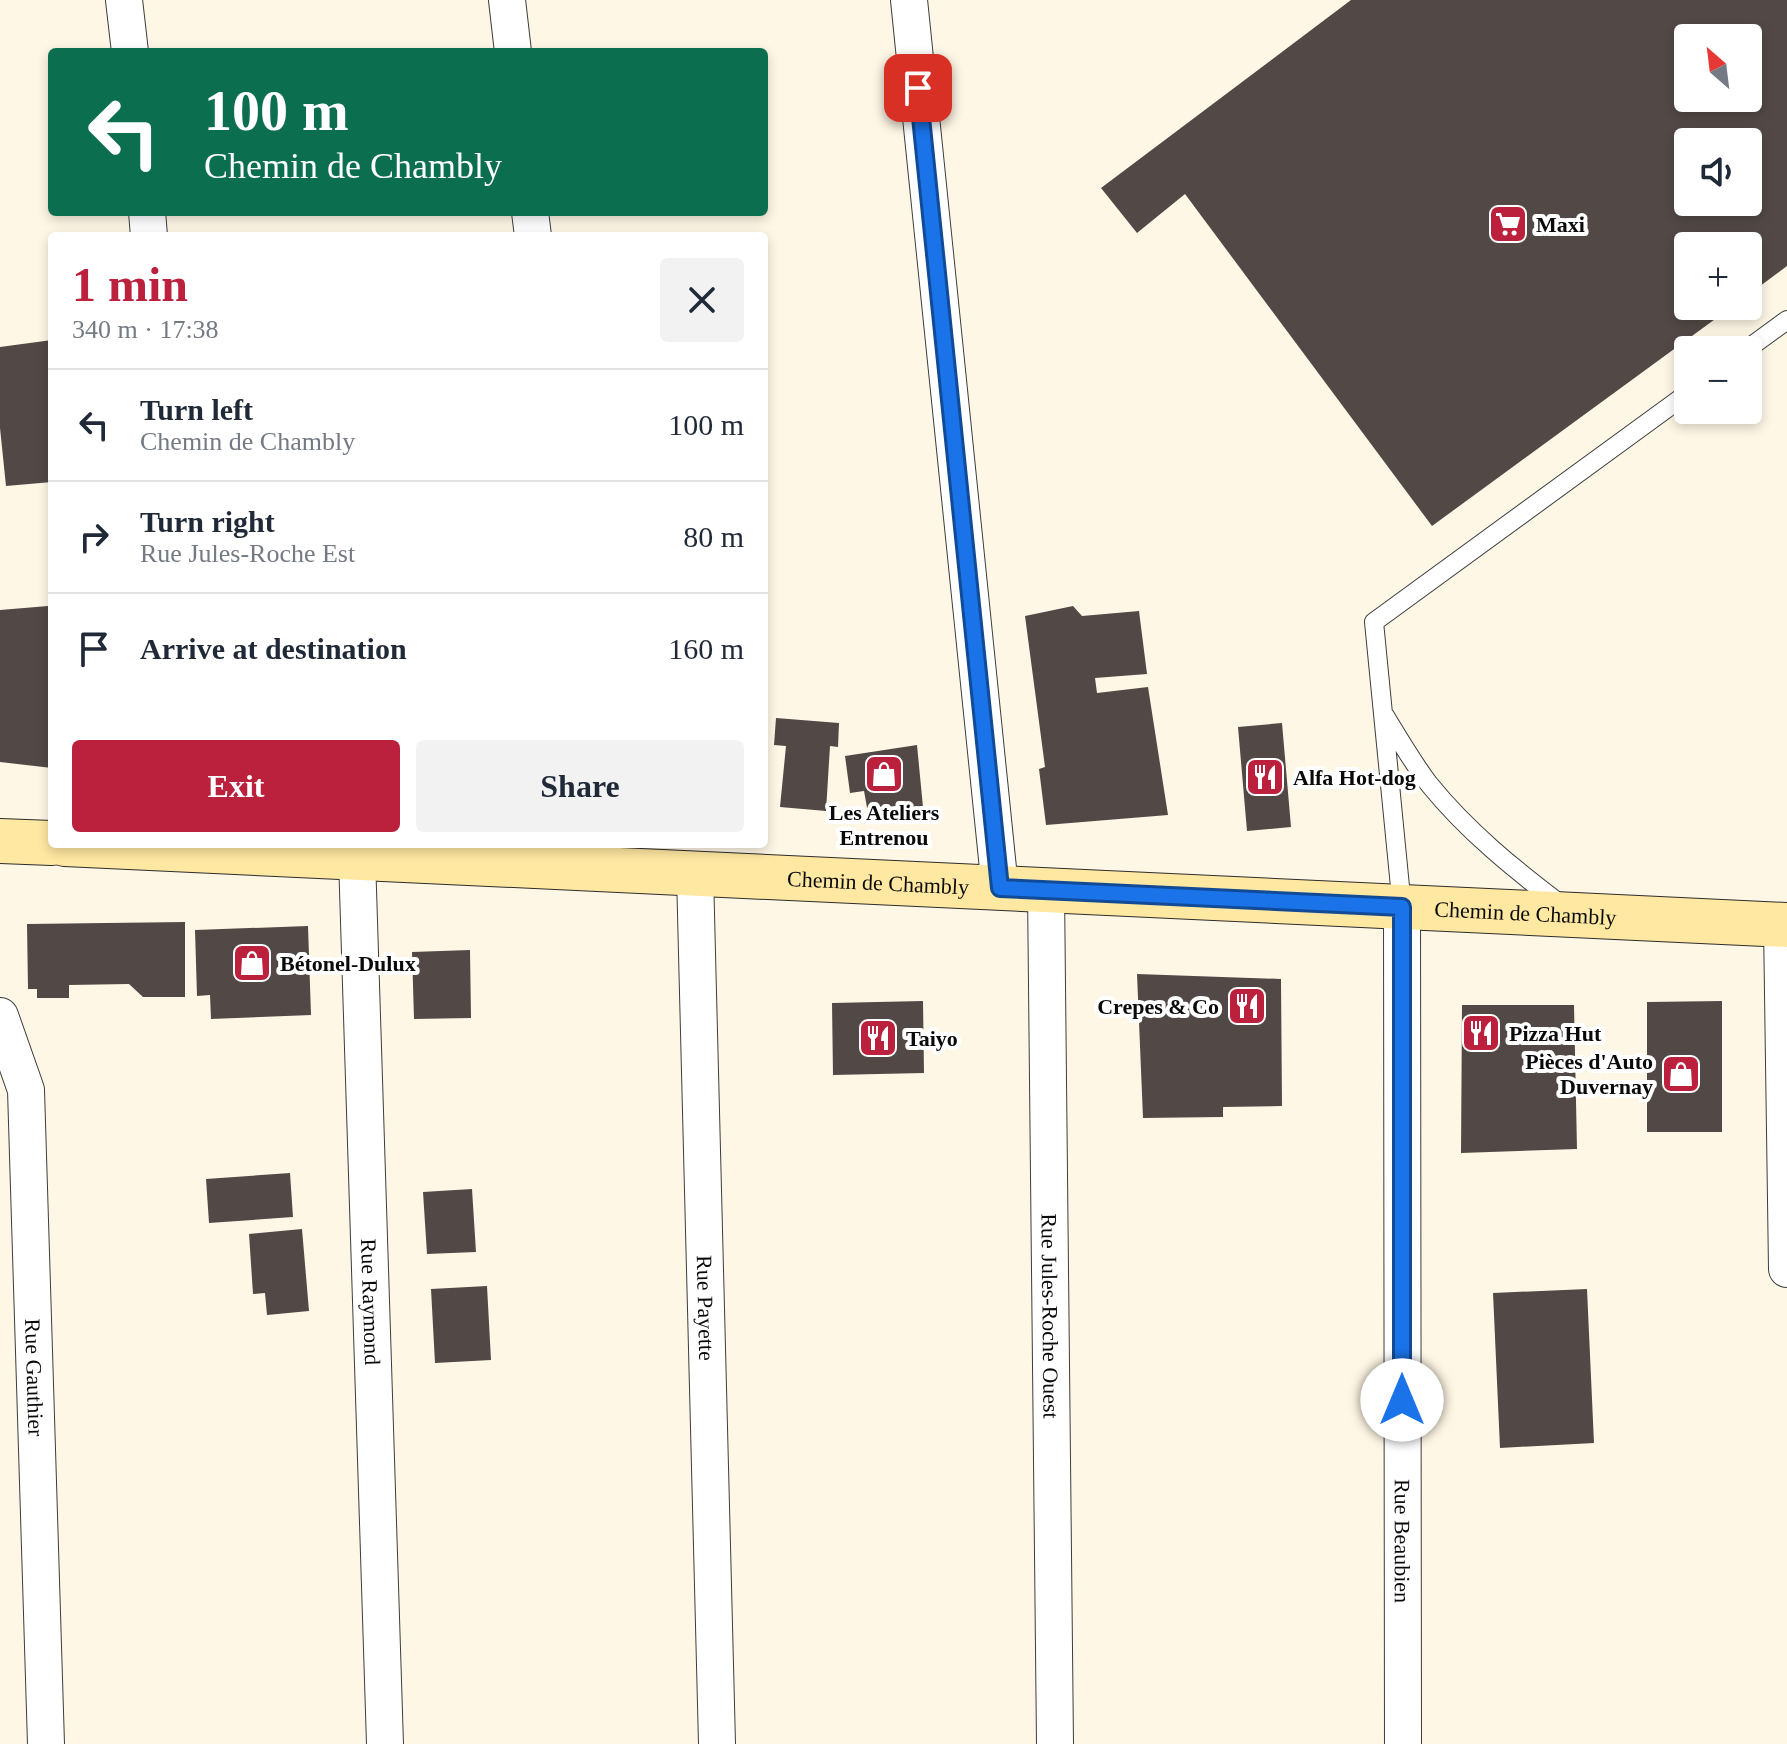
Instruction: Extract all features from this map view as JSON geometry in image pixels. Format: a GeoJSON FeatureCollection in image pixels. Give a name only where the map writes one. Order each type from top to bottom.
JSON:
{"type":"FeatureCollection","features":[{"type":"Feature","properties":{"kind":"main road"},"geometry":{"type":"LineString","coordinates":[[0,841],[48,843]]}},
{"type":"Feature","properties":{"kind":"main road","name":"Chemin de Chambly"},"geometry":{"type":"LineString","coordinates":[[215,848],[357,858],[600,856],[695,874],[1784,924]]}},
{"type":"Feature","properties":{"kind":"street"},"geometry":{"type":"LineString","coordinates":[[124,0],[130,48]]}},
{"type":"Feature","properties":{"kind":"street"},"geometry":{"type":"LineString","coordinates":[[507,0],[513,48]]}},
{"type":"Feature","properties":{"kind":"street"},"geometry":{"type":"LineString","coordinates":[[909,0],[1000,888]]}},
{"type":"Feature","properties":{"kind":"street","name":"Rue Raymond"},"geometry":{"type":"LineString","coordinates":[[357,858],[385,1744]]}},
{"type":"Feature","properties":{"kind":"street","name":"Rue Payette"},"geometry":{"type":"LineString","coordinates":[[695,874],[717,1744]]}},
{"type":"Feature","properties":{"kind":"street","name":"Rue Jules-Roche Ouest"},"geometry":{"type":"LineString","coordinates":[[1046,890],[1055,1744]]}},
{"type":"Feature","properties":{"kind":"street","name":"Rue Beaubien"},"geometry":{"type":"LineString","coordinates":[[1402,907],[1403,1744]]}},
{"type":"Feature","properties":{"kind":"street"},"geometry":{"type":"LineString","coordinates":[[1784,924],[1787,1269]]}},
{"type":"Feature","properties":{"kind":"street","name":"Rue Gauthier"},"geometry":{"type":"LineString","coordinates":[[0,1016],[26,1090],[46,1744]]}},
{"type":"Feature","properties":{"kind":"lane"},"geometry":{"type":"LineString","coordinates":[[1762,338],[1787,320]]}},
{"type":"Feature","properties":{"kind":"lane"},"geometry":{"type":"LineString","coordinates":[[1402,907],[1374,622],[1674,403]]}},
{"type":"Feature","properties":{"kind":"lane"},"geometry":{"type":"LineString","coordinates":[[1383,713],[1428,783],[1469,828],[1519,873],[1575,914]]}},
{"type":"Feature","properties":{"kind":"building"},"geometry":{"type":"Polygon","coordinates":[[[1351,0],[1787,0],[1787,266],[1762,285],[1762,232],[1674,232],[1674,320],[1714,320],[1692,336],[1674,336],[1674,349],[1432,526],[1185,194],[1137,233],[1101,188],[1351,0]]]}},
{"type":"Feature","properties":{"kind":"building"},"geometry":{"type":"Polygon","coordinates":[[[48,341],[48,482],[6,486],[0,428],[0,347],[48,341]]]}},
{"type":"Feature","properties":{"kind":"building"},"geometry":{"type":"Polygon","coordinates":[[[48,606],[48,768],[0,762],[0,610],[48,606]]]}},
{"type":"Feature","properties":{"kind":"building"},"geometry":{"type":"Polygon","coordinates":[[[1073,606],[1082,616],[1139,611],[1147,674],[1095,678],[1097,693],[1148,687],[1168,815],[1046,825],[1039,769],[1045,767],[1025,616],[1073,606]]]}},
{"type":"Feature","properties":{"kind":"building"},"geometry":{"type":"Polygon","coordinates":[[[776,718],[839,723],[838,747],[830,746],[826,811],[780,807],[786,746],[774,745],[776,718]]]}},
{"type":"Feature","properties":{"kind":"building","name":"Alfa Hot-dog"},"geometry":{"type":"Polygon","coordinates":[[[1282,723],[1291,827],[1247,831],[1238,727],[1282,723]]]}},
{"type":"Feature","properties":{"kind":"building","name":"Les Ateliers Entrenou"},"geometry":{"type":"Polygon","coordinates":[[[917,745],[923,807],[868,813],[864,791],[850,793],[845,756],[917,745]]]}},
{"type":"Feature","properties":{"kind":"building"},"geometry":{"type":"Polygon","coordinates":[[[185,922],[185,997],[143,997],[129,984],[69,985],[69,998],[37,998],[37,989],[28,989],[27,924],[185,922]]]}},
{"type":"Feature","properties":{"kind":"building","name":"Bétonel-Dulux"},"geometry":{"type":"Polygon","coordinates":[[[308,926],[311,1015],[211,1019],[210,995],[197,996],[195,930],[308,926]]]}},
{"type":"Feature","properties":{"kind":"building"},"geometry":{"type":"Polygon","coordinates":[[[470,950],[471,1018],[414,1019],[412,952],[470,950]]]}},
{"type":"Feature","properties":{"kind":"building"},"geometry":{"type":"Polygon","coordinates":[[[1137,974],[1281,979],[1282,1106],[1223,1107],[1223,1117],[1143,1118],[1137,974]]]}},
{"type":"Feature","properties":{"kind":"building","name":"Taiyo"},"geometry":{"type":"Polygon","coordinates":[[[923,1001],[924,1073],[833,1075],[832,1003],[923,1001]]]}},
{"type":"Feature","properties":{"kind":"building"},"geometry":{"type":"Polygon","coordinates":[[[1722,1001],[1722,1132],[1647,1132],[1647,1002],[1722,1001]]]}},
{"type":"Feature","properties":{"kind":"building"},"geometry":{"type":"Polygon","coordinates":[[[1462,1005],[1574,1005],[1577,1149],[1461,1153],[1462,1005]]]}},
{"type":"Feature","properties":{"kind":"building"},"geometry":{"type":"Polygon","coordinates":[[[290,1173],[293,1217],[209,1223],[206,1179],[290,1173]]]}},
{"type":"Feature","properties":{"kind":"building"},"geometry":{"type":"Polygon","coordinates":[[[472,1189],[476,1252],[427,1254],[423,1192],[472,1189]]]}},
{"type":"Feature","properties":{"kind":"building"},"geometry":{"type":"Polygon","coordinates":[[[302,1229],[309,1311],[267,1315],[265,1293],[253,1294],[249,1234],[302,1229]]]}},
{"type":"Feature","properties":{"kind":"building"},"geometry":{"type":"Polygon","coordinates":[[[487,1286],[491,1360],[435,1363],[431,1289],[487,1286]]]}},
{"type":"Feature","properties":{"kind":"building"},"geometry":{"type":"Polygon","coordinates":[[[1587,1289],[1594,1443],[1500,1448],[1493,1293],[1587,1289]]]}},
{"type":"Feature","properties":{"kind":"place","name":"Maxi"},"geometry":{"type":"Point","coordinates":[1508,224]}},
{"type":"Feature","properties":{"kind":"place","name":"Les Ateliers Entrenou"},"geometry":{"type":"Point","coordinates":[884,774]}},
{"type":"Feature","properties":{"kind":"place","name":"Alfa Hot-dog"},"geometry":{"type":"Point","coordinates":[1265,777]}},
{"type":"Feature","properties":{"kind":"place","name":"Bétonel-Dulux"},"geometry":{"type":"Point","coordinates":[252,963]}},
{"type":"Feature","properties":{"kind":"place","name":"Crepes & Co"},"geometry":{"type":"Point","coordinates":[1247,1006]}},
{"type":"Feature","properties":{"kind":"place","name":"Pizza Hut"},"geometry":{"type":"Point","coordinates":[1481,1033]}},
{"type":"Feature","properties":{"kind":"place","name":"Taiyo"},"geometry":{"type":"Point","coordinates":[878,1038]}},
{"type":"Feature","properties":{"kind":"place","name":"Pièces d'Auto Duvernay"},"geometry":{"type":"Point","coordinates":[1681,1074]}},
{"type":"Feature","properties":{"kind":"route"},"geometry":{"type":"LineString","coordinates":[[918,88],[1000,888],[1402,907],[1402,1400]]}}]}
